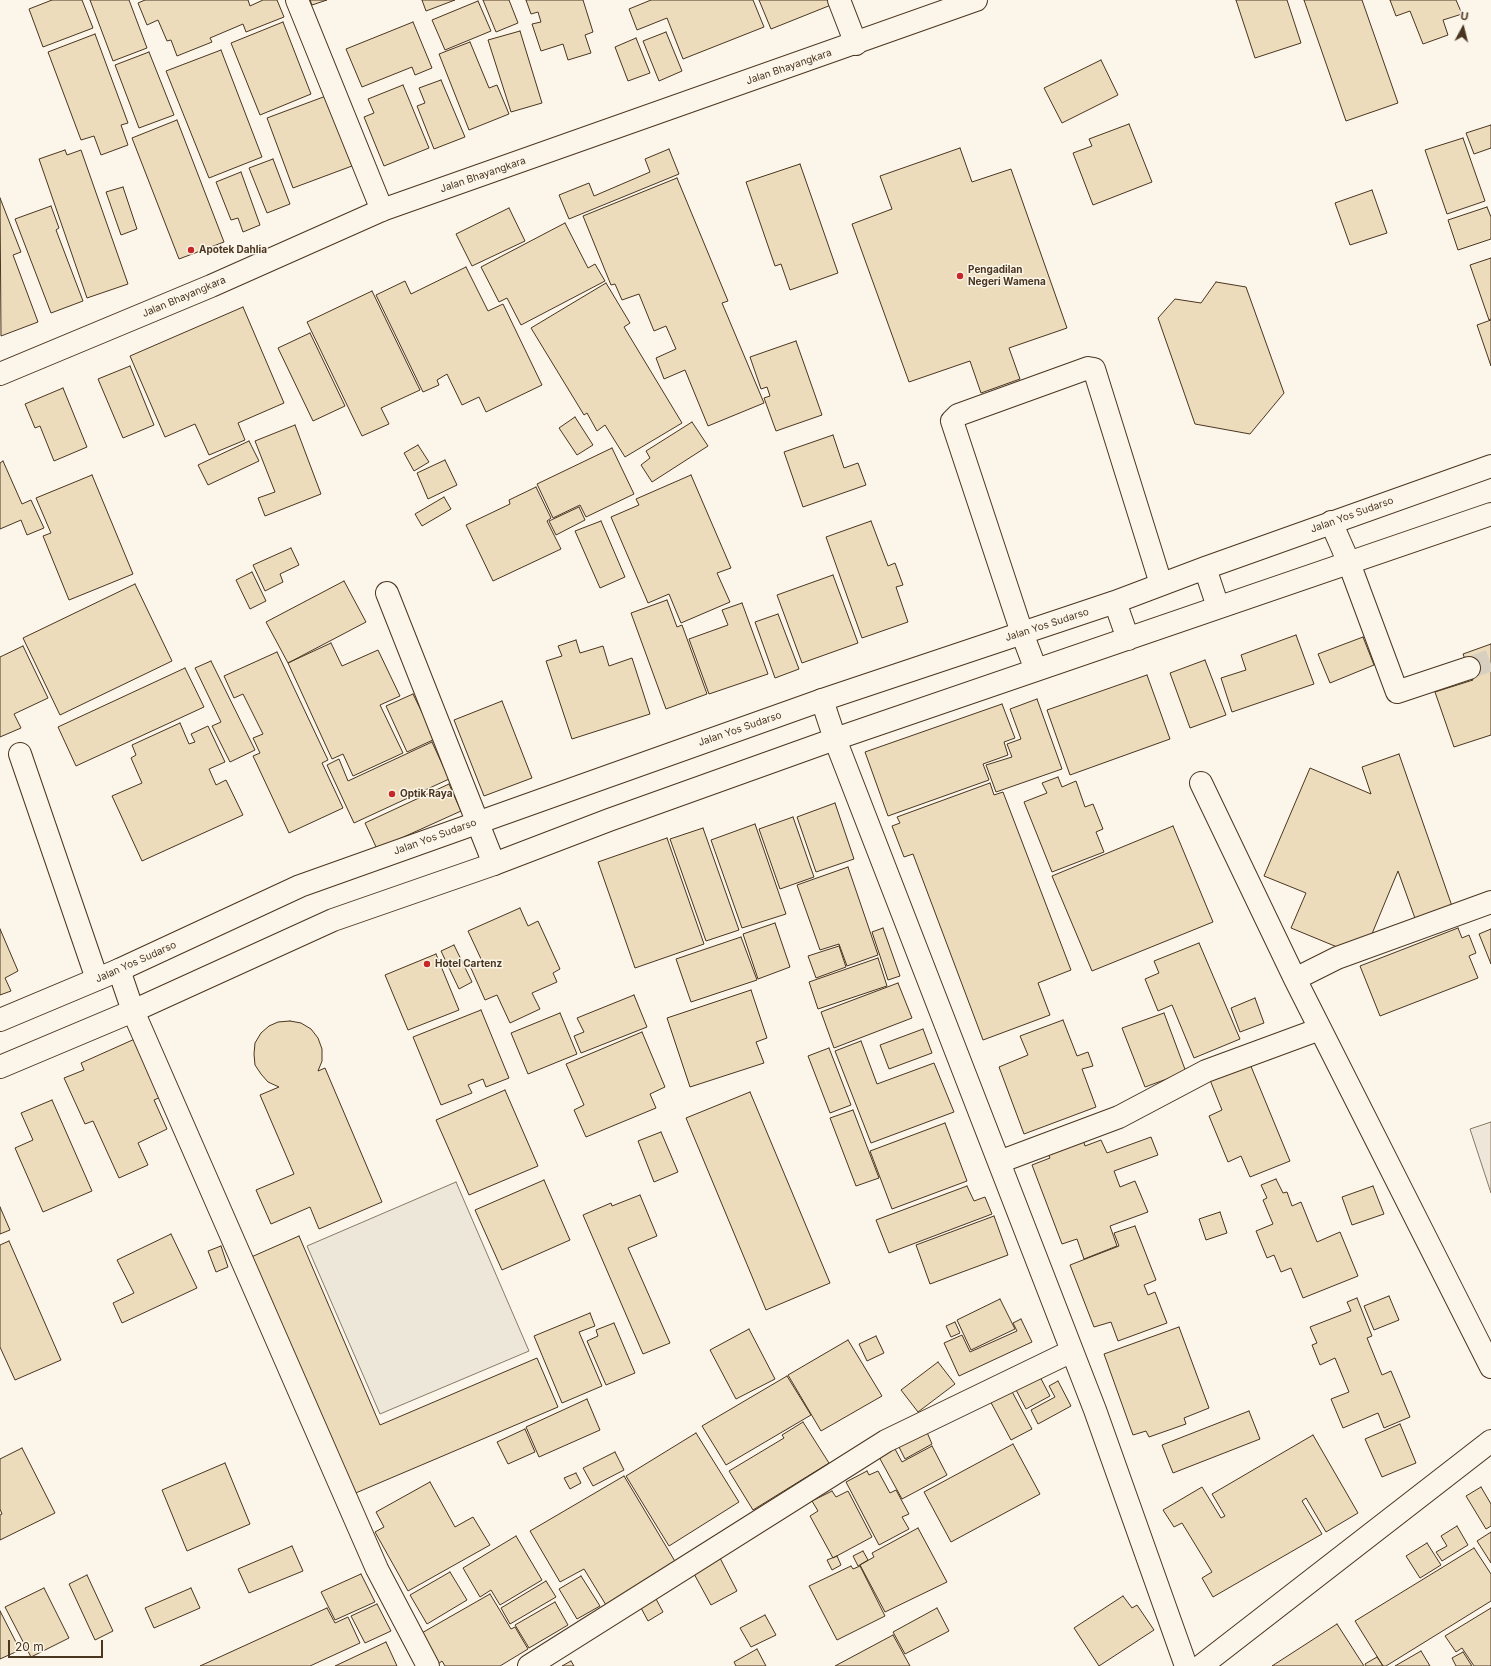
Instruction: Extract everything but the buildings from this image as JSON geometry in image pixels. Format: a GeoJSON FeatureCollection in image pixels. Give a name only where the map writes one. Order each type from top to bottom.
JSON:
{"type":"FeatureCollection","features":[{"type":"Feature","properties":{"kind":"main road"},"geometry":{"type":"LineString","coordinates":[[297,0],[382,210]]}},
{"type":"Feature","properties":{"kind":"main road"},"geometry":{"type":"LineString","coordinates":[[839,0],[856,44]]}},
{"type":"Feature","properties":{"kind":"main road","name":"Jalan Bhayangkara"},"geometry":{"type":"LineString","coordinates":[[0,374],[211,286],[382,210],[856,44],[976,0]]}},
{"type":"Feature","properties":{"kind":"main road"},"geometry":{"type":"LineString","coordinates":[[1036,670],[1022,633],[952,421],[958,415],[1088,368],[1094,369],[1161,584]]}},
{"type":"Feature","properties":{"kind":"main road","name":"Jalan Yos Sudarso"},"geometry":{"type":"LineString","coordinates":[[0,1020],[119,970],[300,886],[822,700],[1115,602],[1331,522],[1491,466]]}},
{"type":"Feature","properties":{"kind":"main road"},"geometry":{"type":"LineString","coordinates":[[0,1067],[134,1011],[333,920],[494,864],[609,820],[835,738],[1491,514]]}},
{"type":"Feature","properties":{"kind":"main road"},"geometry":{"type":"LineString","coordinates":[[1331,522],[1349,563],[1397,692],[1469,668]]}},
{"type":"Feature","properties":{"kind":"main road"},"geometry":{"type":"LineString","coordinates":[[1205,568],[1218,607]]}},
{"type":"Feature","properties":{"kind":"main road"},"geometry":{"type":"LineString","coordinates":[[387,593],[494,864]]}},
{"type":"Feature","properties":{"kind":"main road"},"geometry":{"type":"LineString","coordinates":[[1115,602],[1128,639]]}},
{"type":"Feature","properties":{"kind":"main road"},"geometry":{"type":"LineString","coordinates":[[822,700],[835,738],[1072,1351],[1150,1562],[1186,1666]]}},
{"type":"Feature","properties":{"kind":"main road"},"geometry":{"type":"LineString","coordinates":[[20,754],[97,979]]}},
{"type":"Feature","properties":{"kind":"main road"},"geometry":{"type":"LineString","coordinates":[[1201,783],[1295,979],[1491,1368]]}},
{"type":"Feature","properties":{"kind":"main road"},"geometry":{"type":"LineString","coordinates":[[1295,979],[1337,958],[1491,902]]}},
{"type":"Feature","properties":{"kind":"main road"},"geometry":{"type":"LineString","coordinates":[[119,970],[134,1011],[377,1569],[428,1666]]}},
{"type":"Feature","properties":{"kind":"main road"},"geometry":{"type":"LineString","coordinates":[[999,1162],[1119,1116],[1206,1071],[1320,1029]]}},
{"type":"Feature","properties":{"kind":"main road"},"geometry":{"type":"LineString","coordinates":[[529,1666],[886,1441],[1072,1351]]}},
{"type":"Feature","properties":{"kind":"main road"},"geometry":{"type":"LineString","coordinates":[[1201,1666],[1491,1441]]}},
{"type":"Feature","properties":{"kind":"shaded area"},"geometry":{"type":"Polygon","coordinates":[[[1491,1122],[1491,1193],[1470,1129],[1491,1122]]]}},
{"type":"Feature","properties":{"kind":"shaded area"},"geometry":{"type":"Polygon","coordinates":[[[456,1182],[529,1351],[380,1414],[307,1246],[456,1182]]]}},
{"type":"Feature","properties":{"kind":"tunnel"},"geometry":{"type":"LineString","coordinates":[[1469,668],[1491,660]]}},
{"type":"Feature","properties":{"kind":"place","name":"Apotek Dahlia"},"geometry":{"type":"Point","coordinates":[191,250]}},
{"type":"Feature","properties":{"kind":"place","name":"Pengadilan Negeri Wamena"},"geometry":{"type":"Point","coordinates":[960,276]}},
{"type":"Feature","properties":{"kind":"place","name":"Optik Raya"},"geometry":{"type":"Point","coordinates":[392,794]}},
{"type":"Feature","properties":{"kind":"place","name":"Hotel Cartenz"},"geometry":{"type":"Point","coordinates":[427,964]}}]}
